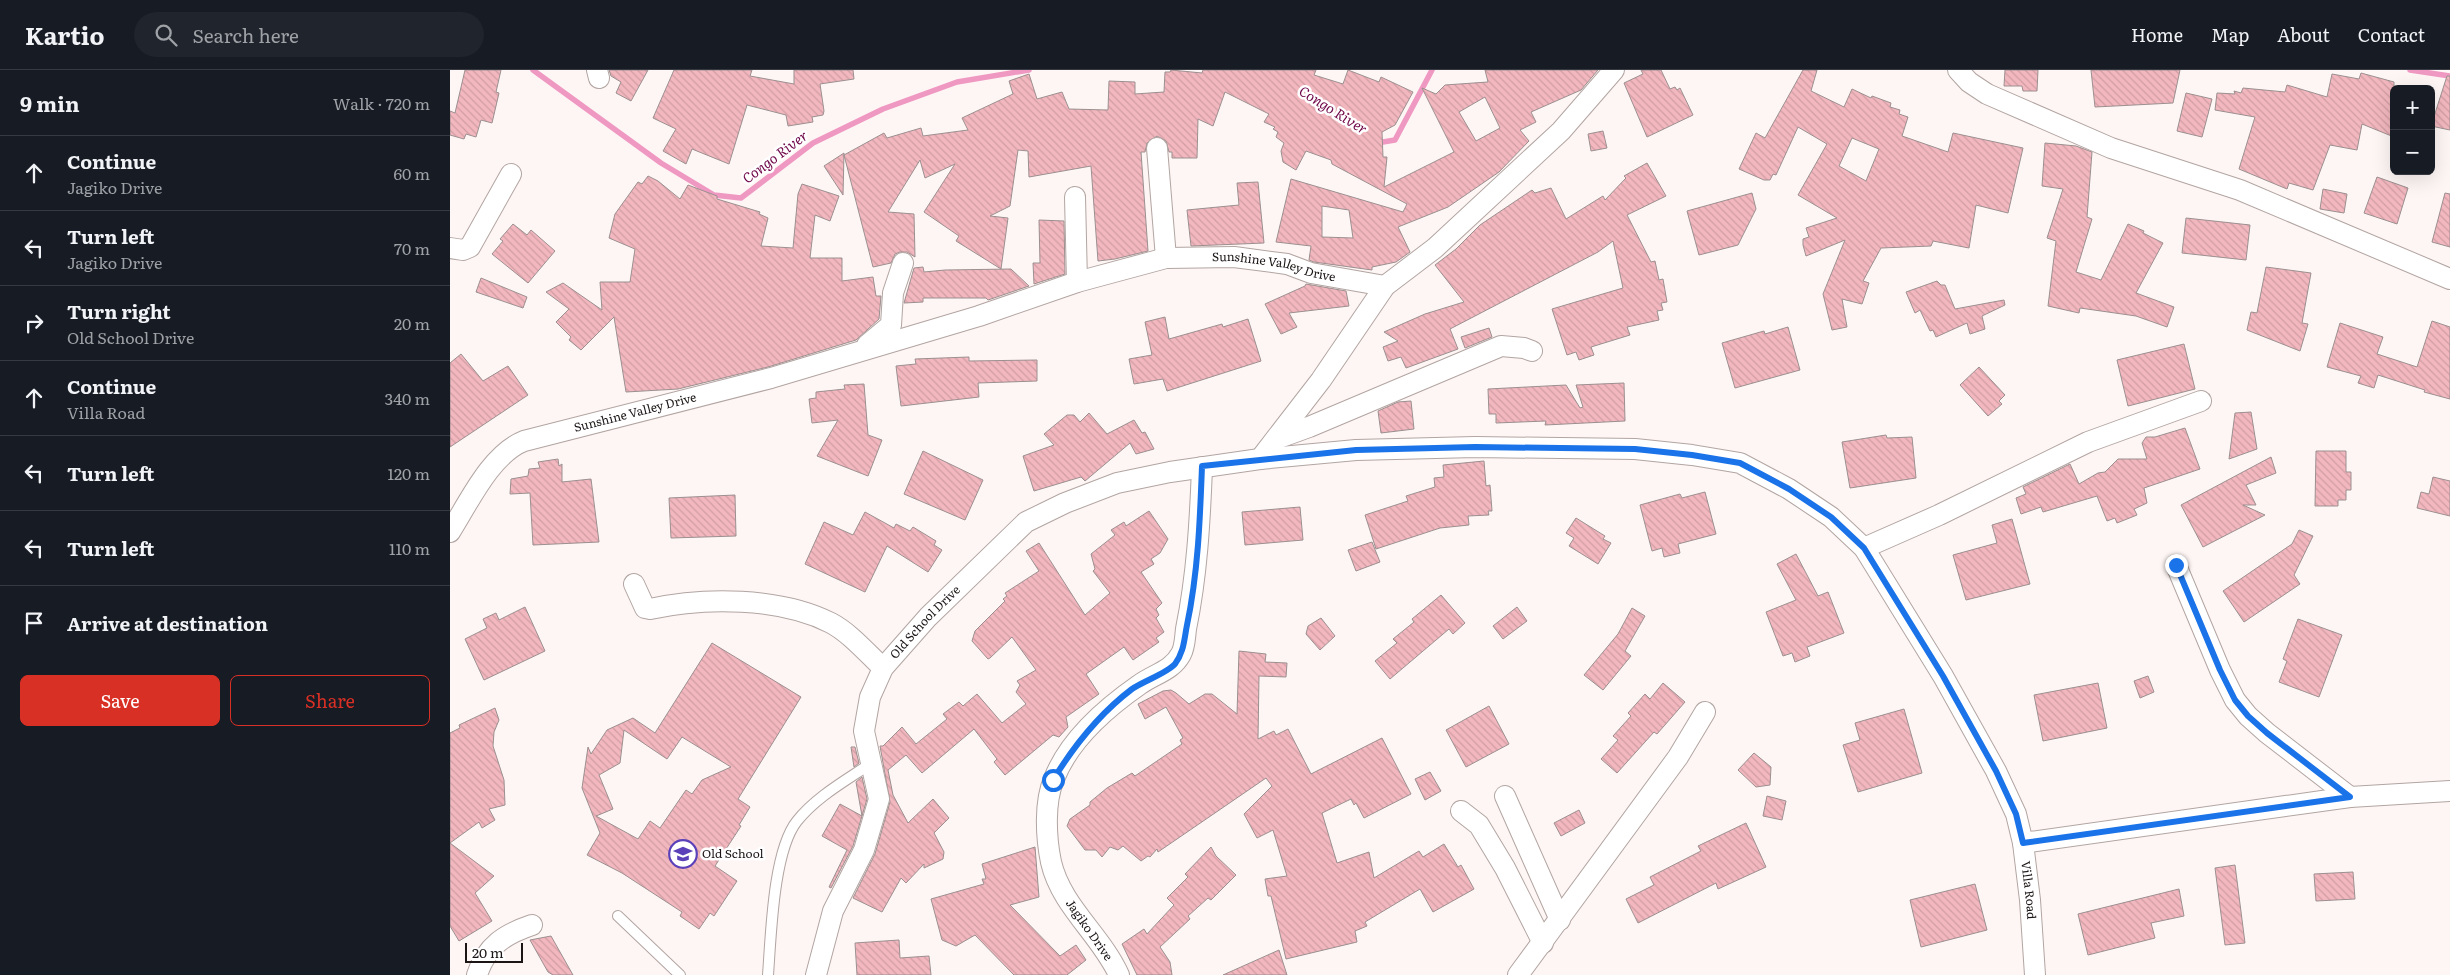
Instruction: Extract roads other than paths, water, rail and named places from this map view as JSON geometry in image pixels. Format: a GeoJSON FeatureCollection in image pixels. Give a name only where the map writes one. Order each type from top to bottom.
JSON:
{"type":"FeatureCollection","features":[{"type":"Feature","properties":{"kind":"street"},"geometry":{"type":"LineString","coordinates":[[1260,459],[1321,380],[1385,286],[1435,248],[1561,131],[1614,70]]}},
{"type":"Feature","properties":{"kind":"street"},"geometry":{"type":"LineString","coordinates":[[1958,70],[1969,82],[1987,94],[2111,148],[2240,190],[2450,279]]}},
{"type":"Feature","properties":{"kind":"street"},"geometry":{"type":"LineString","coordinates":[[1157,148],[1166,258]]}},
{"type":"Feature","properties":{"kind":"street"},"geometry":{"type":"LineString","coordinates":[[450,248],[463,250],[470,247],[511,174]]}},
{"type":"Feature","properties":{"kind":"street"},"geometry":{"type":"LineString","coordinates":[[1074,197],[1077,282]]}},
{"type":"Feature","properties":{"kind":"street","name":"Sunshine Valley Drive"},"geometry":{"type":"LineString","coordinates":[[450,532],[499,456],[512,446],[771,378],[979,316],[1077,282],[1166,258],[1234,257],[1278,263],[1311,273],[1385,286]]}},
{"type":"Feature","properties":{"kind":"street","name":"Sunshine Valley Drive"},"geometry":{"type":"LineString","coordinates":[[860,350],[891,324],[893,293],[903,263]]}},
{"type":"Feature","properties":{"kind":"street"},"geometry":{"type":"LineString","coordinates":[[1276,439],[1309,427],[1501,346],[1511,346],[1532,351]]}},
{"type":"Feature","properties":{"kind":"street"},"geometry":{"type":"LineString","coordinates":[[1864,548],[1947,511],[2088,442],[2200,401]]}},
{"type":"Feature","properties":{"kind":"street","name":"Villa Road"},"geometry":{"type":"LineString","coordinates":[[1260,459],[1356,450],[1475,447],[1635,449],[1692,455],[1740,463],[1789,489],[1831,517],[1864,548],[1943,676],[1996,771],[2016,814],[2023,843],[2033,937],[2034,975]]}},
{"type":"Feature","properties":{"kind":"street","name":"Old School Drive"},"geometry":{"type":"LineString","coordinates":[[816,975],[833,911],[864,850],[873,826],[879,799],[864,731],[870,697],[883,668],[928,617],[1026,522],[1065,503],[1117,483],[1202,466],[1260,459]]}},
{"type":"Feature","properties":{"kind":"street","name":"Jagiko Drive"},"geometry":{"type":"LineString","coordinates":[[1119,975],[1105,949],[1067,899],[1051,863],[1046,820],[1053,780],[1074,745],[1112,704],[1143,682],[1173,666],[1182,653],[1194,593],[1200,526],[1202,466]]}},
{"type":"Feature","properties":{"kind":"street"},"geometry":{"type":"LineString","coordinates":[[2176,565],[2220,670],[2235,700],[2248,716],[2267,733],[2350,797]]}},
{"type":"Feature","properties":{"kind":"street"},"geometry":{"type":"LineString","coordinates":[[634,584],[645,608],[650,609],[679,602],[768,603],[831,623],[883,668]]}},
{"type":"Feature","properties":{"kind":"street"},"geometry":{"type":"LineString","coordinates":[[1518,975],[1678,757],[1705,712]]}},
{"type":"Feature","properties":{"kind":"street"},"geometry":{"type":"LineString","coordinates":[[2023,843],[2350,797],[2450,790]]}},
{"type":"Feature","properties":{"kind":"street"},"geometry":{"type":"LineString","coordinates":[[1505,796],[1560,920]]}},
{"type":"Feature","properties":{"kind":"street"},"geometry":{"type":"LineString","coordinates":[[1461,811],[1479,825],[1505,868],[1543,943]]}},
{"type":"Feature","properties":{"kind":"street"},"geometry":{"type":"LineString","coordinates":[[477,975],[493,945],[511,932],[532,925]]}},
{"type":"Feature","properties":{"kind":"lane"},"geometry":{"type":"LineString","coordinates":[[768,975],[773,900],[783,854],[796,822],[818,800],[870,764]]}},
{"type":"Feature","properties":{"kind":"lane"},"geometry":{"type":"LineString","coordinates":[[618,916],[680,975]]}},
{"type":"Feature","properties":{"kind":"waterway","name":"Congo River"},"geometry":{"type":"LineString","coordinates":[[533,70],[661,163],[714,195],[741,198],[813,143],[883,109],[957,82],[1029,70]]}},
{"type":"Feature","properties":{"kind":"waterway","name":"Congo River"},"geometry":{"type":"LineString","coordinates":[[1377,143],[1395,140],[1432,70]]}},
{"type":"Feature","properties":{"kind":"waterway","name":"Congo River"},"geometry":{"type":"LineString","coordinates":[[2410,70],[2450,76]]}},
{"type":"Feature","properties":{"kind":"place","name":"Old School"},"geometry":{"type":"Point","coordinates":[683,854]}}]}
